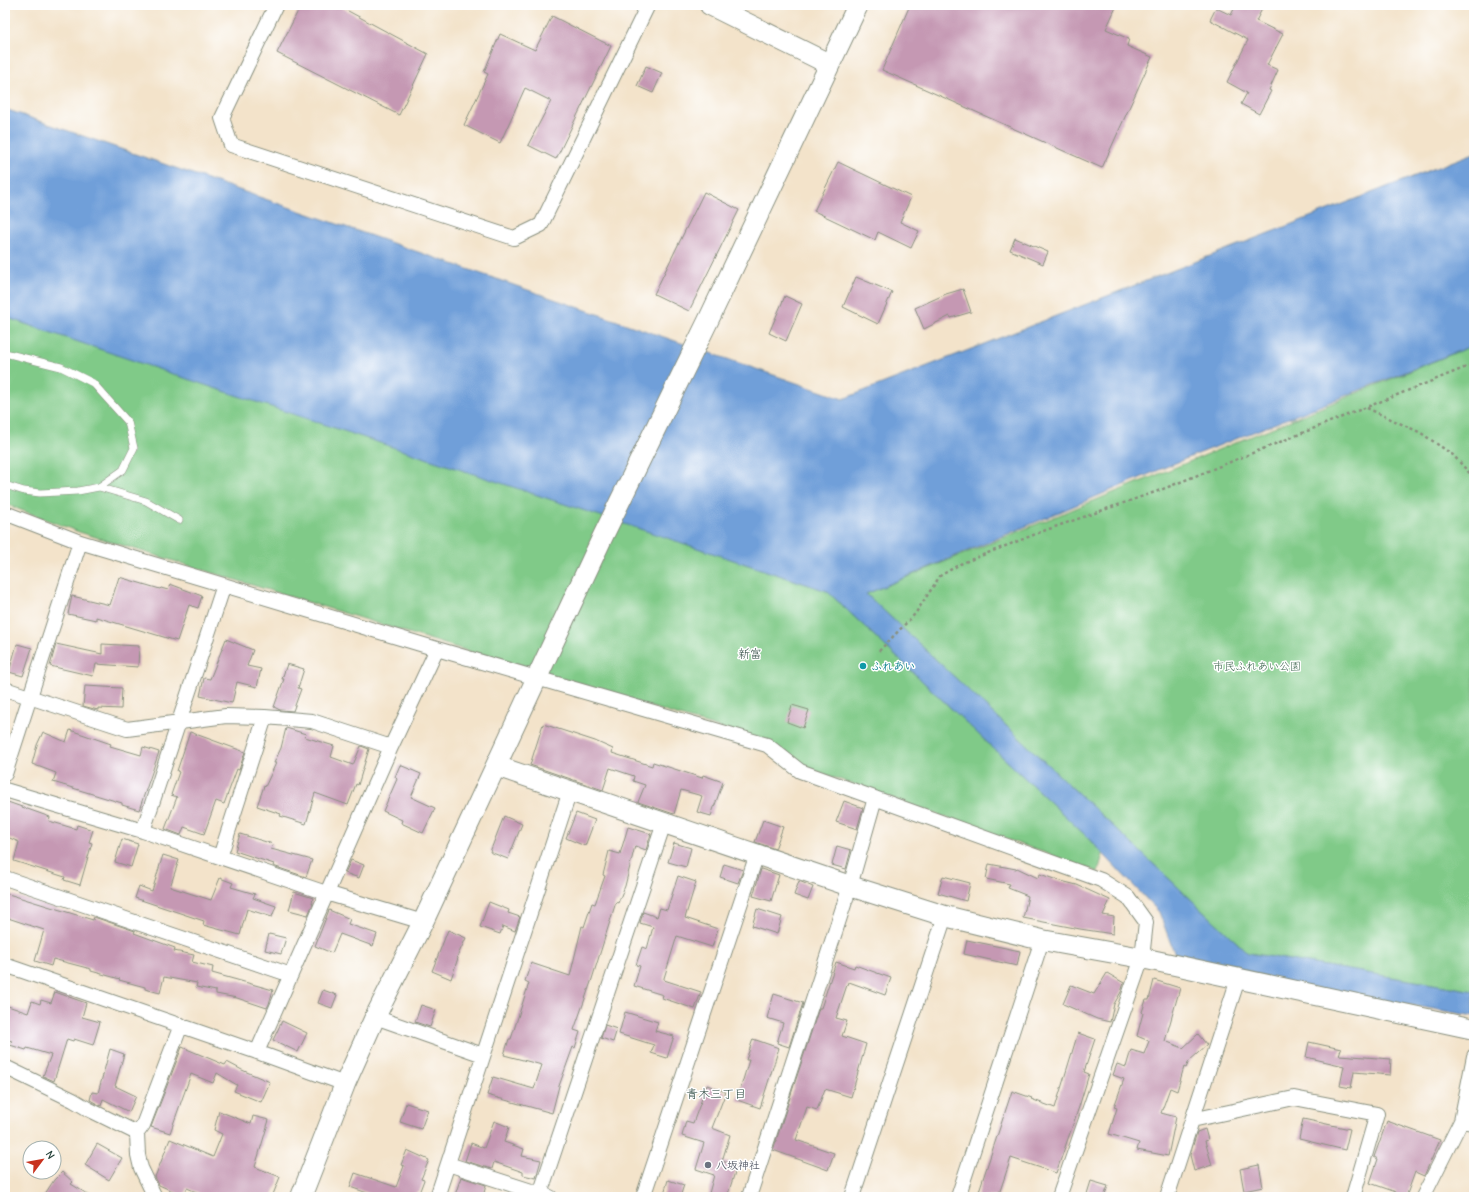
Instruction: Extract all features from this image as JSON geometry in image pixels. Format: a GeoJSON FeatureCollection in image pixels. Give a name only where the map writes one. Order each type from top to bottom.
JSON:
{"type":"FeatureCollection","features":[{"type":"Feature","properties":{"kind":"street"},"geometry":{"type":"LineString","coordinates":[[276,5],[222,118],[231,145],[514,238],[541,225],[648,5]]}},
{"type":"Feature","properties":{"kind":"street"},"geometry":{"type":"LineString","coordinates":[[710,5],[829,64]]}},
{"type":"Feature","properties":{"kind":"street"},"geometry":{"type":"LineString","coordinates":[[300,1197],[345,1084],[375,1017],[422,922],[603,536],[707,323],[858,5]]}},
{"type":"Feature","properties":{"kind":"street"},"geometry":{"type":"LineString","coordinates":[[5,513],[80,542],[437,649],[766,745],[800,771],[1101,880],[1128,898],[1146,922],[1142,958],[1059,1197]]}},
{"type":"Feature","properties":{"kind":"street"},"geometry":{"type":"LineString","coordinates":[[5,774],[80,542]]}},
{"type":"Feature","properties":{"kind":"street"},"geometry":{"type":"LineString","coordinates":[[143,831],[224,585]]}},
{"type":"Feature","properties":{"kind":"street"},"geometry":{"type":"LineString","coordinates":[[257,1052],[391,747],[437,649]]}},
{"type":"Feature","properties":{"kind":"street"},"geometry":{"type":"LineString","coordinates":[[5,689],[127,729],[226,716],[265,717],[312,721],[391,747]]}},
{"type":"Feature","properties":{"kind":"street"},"geometry":{"type":"LineString","coordinates":[[220,857],[265,717]]}},
{"type":"Feature","properties":{"kind":"street"},"geometry":{"type":"LineString","coordinates":[[496,766],[850,886],[945,916],[1042,940],[1142,958],[1474,1029]]}},
{"type":"Feature","properties":{"kind":"street"},"geometry":{"type":"LineString","coordinates":[[5,790],[143,831],[326,893],[422,922]]}},
{"type":"Feature","properties":{"kind":"street"},"geometry":{"type":"LineString","coordinates":[[437,1197],[570,791]]}},
{"type":"Feature","properties":{"kind":"street"},"geometry":{"type":"LineString","coordinates":[[749,1197],[850,886],[875,798]]}},
{"type":"Feature","properties":{"kind":"street"},"geometry":{"type":"LineString","coordinates":[[448,1164],[545,1195],[664,823]]}},
{"type":"Feature","properties":{"kind":"street"},"geometry":{"type":"LineString","coordinates":[[643,1197],[757,854]]}},
{"type":"Feature","properties":{"kind":"street"},"geometry":{"type":"LineString","coordinates":[[5,878],[291,975]]}},
{"type":"Feature","properties":{"kind":"street"},"geometry":{"type":"LineString","coordinates":[[852,1197],[945,916]]}},
{"type":"Feature","properties":{"kind":"street"},"geometry":{"type":"LineString","coordinates":[[958,1197],[1042,940]]}},
{"type":"Feature","properties":{"kind":"street"},"geometry":{"type":"LineString","coordinates":[[5,965],[181,1025],[345,1084]]}},
{"type":"Feature","properties":{"kind":"street"},"geometry":{"type":"LineString","coordinates":[[1167,1197],[1238,979]]}},
{"type":"Feature","properties":{"kind":"street"},"geometry":{"type":"LineString","coordinates":[[375,1017],[483,1055]]}},
{"type":"Feature","properties":{"kind":"street"},"geometry":{"type":"LineString","coordinates":[[155,1197],[141,1168],[138,1155],[137,1133],[143,1124],[181,1025]]}},
{"type":"Feature","properties":{"kind":"street"},"geometry":{"type":"LineString","coordinates":[[1423,1197],[1468,1122],[1474,1056]]}},
{"type":"Feature","properties":{"kind":"street"},"geometry":{"type":"LineString","coordinates":[[5,1067],[73,1100],[88,1110],[137,1133]]}},
{"type":"Feature","properties":{"kind":"street"},"geometry":{"type":"LineString","coordinates":[[1192,1120],[1294,1098],[1377,1114],[1353,1197]]}},
{"type":"Feature","properties":{"kind":"lane"},"geometry":{"type":"LineString","coordinates":[[5,354],[61,367],[93,383],[128,422],[134,448],[123,470],[99,487],[78,491],[40,493],[24,491],[5,485]]}},
{"type":"Feature","properties":{"kind":"lane"},"geometry":{"type":"LineString","coordinates":[[99,487],[146,501],[179,520]]}},
{"type":"Feature","properties":{"kind":"path"},"geometry":{"type":"LineString","coordinates":[[879,651],[914,614],[940,576],[960,564],[1046,530],[1158,490],[1474,364]]}},
{"type":"Feature","properties":{"kind":"path"},"geometry":{"type":"LineString","coordinates":[[1367,407],[1421,433],[1453,455],[1474,478]]}},
{"type":"Feature","properties":{"kind":"green space"},"geometry":{"type":"Polygon","coordinates":[[[5,317],[827,591],[1084,834],[1103,854],[1098,872],[802,766],[768,743],[79,532],[5,504],[5,317]]]}},
{"type":"Feature","properties":{"kind":"green space","name":"市民ふれあい公園"},"geometry":{"type":"Polygon","coordinates":[[[1474,345],[1474,991],[1248,953],[866,594],[1474,345]]]}},
{"type":"Feature","properties":{"kind":"water"},"geometry":{"type":"Polygon","coordinates":[[[5,109],[843,399],[1474,153],[1474,345],[1185,459],[866,594],[1248,953],[1474,991],[1474,1016],[1322,990],[1184,962],[1174,952],[1159,912],[1084,834],[827,591],[208,386],[5,317],[5,109]]]}},
{"type":"Feature","properties":{"kind":"building"},"geometry":{"type":"Polygon","coordinates":[[[301,5],[337,5],[428,54],[399,115],[277,53],[301,5]]]}},
{"type":"Feature","properties":{"kind":"building"},"geometry":{"type":"Polygon","coordinates":[[[910,5],[1117,5],[1106,29],[1129,39],[1127,46],[1152,57],[1102,168],[882,70],[910,5]]]}},
{"type":"Feature","properties":{"kind":"building"},"geometry":{"type":"Polygon","coordinates":[[[1236,5],[1264,5],[1256,21],[1283,34],[1267,65],[1278,70],[1269,90],[1271,91],[1259,114],[1241,104],[1247,93],[1227,82],[1248,40],[1210,20],[1216,8],[1231,15],[1236,5]]]}},
{"type":"Feature","properties":{"kind":"building"},"geometry":{"type":"Polygon","coordinates":[[[552,16],[611,46],[556,159],[528,145],[551,101],[525,88],[500,143],[464,125],[488,74],[484,72],[500,34],[535,50],[552,16]]]}},
{"type":"Feature","properties":{"kind":"building"},"geometry":{"type":"Polygon","coordinates":[[[646,66],[662,73],[653,93],[637,86],[646,66]]]}},
{"type":"Feature","properties":{"kind":"building"},"geometry":{"type":"Polygon","coordinates":[[[838,162],[911,197],[900,222],[919,231],[911,248],[878,232],[875,240],[814,211],[838,162]]]}},
{"type":"Feature","properties":{"kind":"building"},"geometry":{"type":"Polygon","coordinates":[[[704,192],[739,210],[689,311],[654,294],[704,192]]]}},
{"type":"Feature","properties":{"kind":"building"},"geometry":{"type":"Polygon","coordinates":[[[1015,238],[1048,252],[1043,264],[1010,250],[1015,238]]]}},
{"type":"Feature","properties":{"kind":"building"},"geometry":{"type":"Polygon","coordinates":[[[856,277],[892,292],[878,324],[843,307],[856,277]]]}},
{"type":"Feature","properties":{"kind":"building"},"geometry":{"type":"Polygon","coordinates":[[[963,289],[971,312],[951,318],[950,316],[924,329],[915,308],[946,294],[963,289]]]}},
{"type":"Feature","properties":{"kind":"building"},"geometry":{"type":"Polygon","coordinates":[[[785,296],[802,304],[786,341],[769,333],[785,296]]]}},
{"type":"Feature","properties":{"kind":"building"},"geometry":{"type":"Polygon","coordinates":[[[119,577],[160,589],[168,590],[170,584],[202,596],[198,608],[189,605],[177,641],[96,617],[96,620],[68,614],[72,596],[110,605],[119,577]]]}},
{"type":"Feature","properties":{"kind":"building"},"geometry":{"type":"Polygon","coordinates":[[[226,639],[253,650],[247,666],[261,669],[257,687],[237,682],[232,703],[200,696],[204,678],[210,679],[226,639]]]}},
{"type":"Feature","properties":{"kind":"building"},"geometry":{"type":"Polygon","coordinates":[[[17,644],[32,648],[23,676],[9,672],[17,644]]]}},
{"type":"Feature","properties":{"kind":"building"},"geometry":{"type":"Polygon","coordinates":[[[56,644],[102,654],[102,644],[139,646],[138,667],[96,664],[93,676],[50,666],[56,644]]]}},
{"type":"Feature","properties":{"kind":"building"},"geometry":{"type":"Polygon","coordinates":[[[287,664],[304,669],[298,688],[301,689],[293,711],[280,710],[274,707],[284,679],[282,679],[287,664]]]}},
{"type":"Feature","properties":{"kind":"building"},"geometry":{"type":"Polygon","coordinates":[[[85,686],[122,688],[121,709],[98,708],[98,710],[83,706],[85,686]]]}},
{"type":"Feature","properties":{"kind":"building"},"geometry":{"type":"Polygon","coordinates":[[[792,705],[809,710],[803,728],[787,722],[792,705]]]}},
{"type":"Feature","properties":{"kind":"building"},"geometry":{"type":"Polygon","coordinates":[[[543,724],[595,741],[613,749],[612,753],[652,766],[653,762],[702,778],[703,775],[723,782],[711,816],[697,812],[702,796],[681,790],[674,814],[638,802],[645,785],[633,781],[634,776],[610,768],[603,790],[530,765],[543,724]]]}},
{"type":"Feature","properties":{"kind":"building"},"geometry":{"type":"Polygon","coordinates":[[[286,728],[306,734],[305,737],[334,746],[331,757],[353,765],[361,746],[369,749],[358,785],[356,784],[348,805],[315,793],[306,824],[280,816],[281,814],[257,806],[264,786],[265,787],[276,763],[274,763],[281,748],[286,728]]]}},
{"type":"Feature","properties":{"kind":"building"},"geometry":{"type":"Polygon","coordinates":[[[70,730],[111,744],[110,746],[141,755],[143,747],[159,752],[139,810],[122,805],[122,803],[53,782],[56,773],[32,764],[37,745],[43,732],[66,742],[70,730]]]}},
{"type":"Feature","properties":{"kind":"building"},"geometry":{"type":"Polygon","coordinates":[[[190,732],[245,752],[224,804],[216,801],[204,834],[184,827],[181,835],[165,829],[177,797],[171,795],[190,732]]]}},
{"type":"Feature","properties":{"kind":"building"},"geometry":{"type":"Polygon","coordinates":[[[400,765],[421,774],[411,797],[435,808],[423,833],[401,823],[402,820],[383,811],[397,779],[395,777],[400,765]]]}},
{"type":"Feature","properties":{"kind":"building"},"geometry":{"type":"Polygon","coordinates":[[[5,801],[50,817],[49,821],[76,829],[77,825],[93,830],[89,842],[92,843],[80,885],[64,880],[65,877],[14,861],[19,842],[5,836],[5,801]]]}},
{"type":"Feature","properties":{"kind":"building"},"geometry":{"type":"Polygon","coordinates":[[[844,801],[863,808],[857,829],[836,822],[844,801]]]}},
{"type":"Feature","properties":{"kind":"building"},"geometry":{"type":"Polygon","coordinates":[[[576,813],[595,820],[585,846],[566,838],[576,813]]]}},
{"type":"Feature","properties":{"kind":"building"},"geometry":{"type":"Polygon","coordinates":[[[504,816],[522,824],[508,859],[490,852],[504,816]]]}},
{"type":"Feature","properties":{"kind":"building"},"geometry":{"type":"Polygon","coordinates":[[[763,820],[783,827],[775,849],[755,842],[763,820]]]}},
{"type":"Feature","properties":{"kind":"building"},"geometry":{"type":"Polygon","coordinates":[[[628,827],[651,834],[646,850],[635,846],[625,886],[618,903],[616,902],[592,979],[574,1030],[580,1032],[559,1086],[552,1113],[487,1095],[493,1077],[534,1089],[542,1065],[504,1055],[509,1039],[511,1039],[529,983],[525,981],[531,963],[570,976],[582,926],[584,927],[592,903],[595,904],[605,876],[603,875],[609,851],[620,854],[628,827]]]}},
{"type":"Feature","properties":{"kind":"building"},"geometry":{"type":"Polygon","coordinates":[[[240,834],[273,844],[271,849],[312,860],[306,877],[273,866],[274,864],[235,851],[240,834]]]}},
{"type":"Feature","properties":{"kind":"building"},"geometry":{"type":"Polygon","coordinates":[[[122,839],[138,844],[131,867],[115,862],[122,839]]]}},
{"type":"Feature","properties":{"kind":"building"},"geometry":{"type":"Polygon","coordinates":[[[674,843],[691,848],[686,867],[668,862],[674,843]]]}},
{"type":"Feature","properties":{"kind":"building"},"geometry":{"type":"Polygon","coordinates":[[[837,846],[851,850],[846,869],[832,865],[837,846]]]}},
{"type":"Feature","properties":{"kind":"building"},"geometry":{"type":"Polygon","coordinates":[[[163,855],[179,860],[170,887],[211,900],[220,878],[233,883],[231,887],[255,894],[253,898],[276,906],[272,917],[247,909],[240,935],[203,925],[204,921],[135,898],[139,886],[152,891],[163,855]]]}},
{"type":"Feature","properties":{"kind":"building"},"geometry":{"type":"Polygon","coordinates":[[[351,860],[364,865],[359,878],[345,873],[351,860]]]}},
{"type":"Feature","properties":{"kind":"building"},"geometry":{"type":"Polygon","coordinates":[[[724,864],[743,870],[738,883],[720,877],[724,864]]]}},
{"type":"Feature","properties":{"kind":"building"},"geometry":{"type":"Polygon","coordinates":[[[989,864],[1017,868],[1038,878],[1040,874],[1077,885],[1110,900],[1103,915],[1114,917],[1113,934],[1023,918],[1028,896],[1008,888],[1010,884],[986,879],[989,864]]]}},
{"type":"Feature","properties":{"kind":"building"},"geometry":{"type":"Polygon","coordinates":[[[761,869],[779,875],[771,901],[753,896],[761,869]]]}},
{"type":"Feature","properties":{"kind":"building"},"geometry":{"type":"Polygon","coordinates":[[[678,876],[696,882],[685,918],[718,929],[712,947],[677,936],[664,978],[664,980],[701,992],[695,1009],[662,998],[663,995],[634,986],[640,966],[636,965],[642,947],[647,949],[653,927],[640,923],[643,912],[657,917],[660,908],[667,910],[678,876]]]}},
{"type":"Feature","properties":{"kind":"building"},"geometry":{"type":"Polygon","coordinates":[[[943,876],[970,883],[966,901],[938,893],[943,876]]]}},
{"type":"Feature","properties":{"kind":"building"},"geometry":{"type":"Polygon","coordinates":[[[799,881],[813,887],[808,900],[794,895],[799,881]]]}},
{"type":"Feature","properties":{"kind":"building"},"geometry":{"type":"Polygon","coordinates":[[[294,892],[313,898],[313,904],[308,915],[289,910],[294,892]]]}},
{"type":"Feature","properties":{"kind":"building"},"geometry":{"type":"Polygon","coordinates":[[[5,893],[93,920],[94,917],[135,931],[134,933],[175,948],[174,951],[194,955],[192,962],[213,967],[212,973],[273,990],[269,1004],[267,1008],[237,998],[216,994],[216,991],[196,987],[197,983],[164,977],[160,993],[91,971],[91,969],[53,959],[51,966],[35,961],[44,930],[5,917],[5,893]]]}},
{"type":"Feature","properties":{"kind":"building"},"geometry":{"type":"Polygon","coordinates":[[[489,902],[509,910],[508,913],[520,917],[515,931],[503,926],[500,934],[480,927],[489,902]]]}},
{"type":"Feature","properties":{"kind":"building"},"geometry":{"type":"Polygon","coordinates":[[[757,909],[782,917],[777,934],[752,926],[757,909]]]}},
{"type":"Feature","properties":{"kind":"building"},"geometry":{"type":"Polygon","coordinates":[[[329,910],[350,919],[348,924],[377,934],[373,946],[340,934],[332,953],[315,946],[329,910]]]}},
{"type":"Feature","properties":{"kind":"building"},"geometry":{"type":"Polygon","coordinates":[[[448,930],[466,938],[457,957],[458,958],[451,979],[432,971],[448,930]]]}},
{"type":"Feature","properties":{"kind":"building"},"geometry":{"type":"Polygon","coordinates":[[[269,934],[286,938],[281,954],[265,950],[269,934]]]}},
{"type":"Feature","properties":{"kind":"building"},"geometry":{"type":"Polygon","coordinates":[[[967,940],[1020,951],[1017,966],[964,954],[967,940]]]}},
{"type":"Feature","properties":{"kind":"building"},"geometry":{"type":"Polygon","coordinates":[[[836,962],[854,968],[855,965],[891,978],[885,995],[849,982],[836,1018],[847,1021],[842,1036],[866,1044],[851,1097],[825,1089],[817,1110],[807,1107],[796,1140],[834,1153],[828,1170],[773,1150],[819,1008],[821,1008],[836,962]]]}},
{"type":"Feature","properties":{"kind":"building"},"geometry":{"type":"Polygon","coordinates":[[[1107,973],[1124,983],[1114,1004],[1110,1022],[1097,1019],[1063,1004],[1071,985],[1094,994],[1107,973]]]}},
{"type":"Feature","properties":{"kind":"building"},"geometry":{"type":"Polygon","coordinates":[[[1154,980],[1180,988],[1165,1041],[1183,1048],[1198,1034],[1207,1045],[1189,1061],[1186,1068],[1184,1067],[1177,1091],[1170,1088],[1161,1113],[1176,1117],[1168,1156],[1137,1150],[1139,1143],[1109,1134],[1117,1108],[1114,1107],[1124,1079],[1113,1075],[1117,1064],[1126,1067],[1131,1050],[1144,1054],[1149,1041],[1137,1036],[1142,1012],[1146,1000],[1149,1000],[1154,980]]]}},
{"type":"Feature","properties":{"kind":"building"},"geometry":{"type":"Polygon","coordinates":[[[323,990],[337,995],[332,1008],[318,1003],[323,990]]]}},
{"type":"Feature","properties":{"kind":"building"},"geometry":{"type":"Polygon","coordinates":[[[55,992],[86,1003],[82,1017],[100,1022],[93,1045],[74,1039],[73,1041],[67,1039],[54,1081],[43,1076],[51,1055],[10,1045],[12,1041],[5,1039],[5,1005],[28,1013],[32,1001],[40,1004],[41,1000],[51,1003],[55,992]]]}},
{"type":"Feature","properties":{"kind":"building"},"geometry":{"type":"Polygon","coordinates":[[[774,994],[803,1003],[789,1047],[777,1043],[783,1023],[767,1018],[774,994]]]}},
{"type":"Feature","properties":{"kind":"building"},"geometry":{"type":"Polygon","coordinates":[[[421,1005],[436,1010],[430,1027],[415,1022],[421,1005]]]}},
{"type":"Feature","properties":{"kind":"building"},"geometry":{"type":"Polygon","coordinates":[[[625,1012],[658,1022],[655,1031],[674,1036],[667,1058],[651,1053],[654,1045],[619,1034],[625,1012]]]}},
{"type":"Feature","properties":{"kind":"building"},"geometry":{"type":"Polygon","coordinates":[[[282,1021],[307,1033],[298,1052],[273,1040],[282,1021]]]}},
{"type":"Feature","properties":{"kind":"building"},"geometry":{"type":"Polygon","coordinates":[[[605,1025],[617,1029],[613,1042],[601,1038],[605,1025]]]}},
{"type":"Feature","properties":{"kind":"building"},"geometry":{"type":"Polygon","coordinates":[[[1078,1033],[1095,1039],[1084,1072],[1089,1074],[1056,1173],[1011,1158],[998,1197],[977,1197],[1012,1091],[1055,1108],[1078,1033]]]}},
{"type":"Feature","properties":{"kind":"building"},"geometry":{"type":"Polygon","coordinates":[[[753,1039],[779,1048],[760,1108],[737,1100],[749,1060],[746,1060],[753,1039]]]}},
{"type":"Feature","properties":{"kind":"building"},"geometry":{"type":"Polygon","coordinates":[[[1309,1042],[1341,1049],[1339,1055],[1391,1059],[1390,1075],[1354,1072],[1351,1088],[1340,1086],[1344,1066],[1306,1057],[1309,1042]]]}},
{"type":"Feature","properties":{"kind":"building"},"geometry":{"type":"Polygon","coordinates":[[[182,1047],[225,1065],[227,1062],[270,1082],[261,1102],[234,1091],[237,1085],[217,1073],[213,1083],[191,1074],[170,1133],[151,1127],[182,1047]]]}},
{"type":"Feature","properties":{"kind":"building"},"geometry":{"type":"Polygon","coordinates":[[[110,1049],[124,1054],[115,1086],[136,1096],[129,1112],[103,1099],[101,1106],[90,1100],[92,1092],[98,1093],[110,1049]]]}},
{"type":"Feature","properties":{"kind":"building"},"geometry":{"type":"Polygon","coordinates":[[[707,1085],[726,1092],[712,1128],[730,1135],[722,1161],[737,1166],[727,1197],[708,1197],[714,1175],[696,1169],[704,1143],[682,1136],[686,1121],[693,1123],[707,1085]]]}},
{"type":"Feature","properties":{"kind":"building"},"geometry":{"type":"Polygon","coordinates":[[[406,1103],[428,1110],[421,1129],[400,1122],[406,1103]]]}},
{"type":"Feature","properties":{"kind":"building"},"geometry":{"type":"Polygon","coordinates":[[[219,1111],[251,1124],[253,1116],[269,1120],[255,1167],[280,1177],[272,1197],[208,1197],[187,1188],[184,1196],[159,1185],[155,1177],[170,1139],[213,1157],[222,1134],[214,1130],[219,1111]]]}},
{"type":"Feature","properties":{"kind":"building"},"geometry":{"type":"Polygon","coordinates":[[[1303,1119],[1350,1129],[1345,1150],[1299,1139],[1303,1119]]]}},
{"type":"Feature","properties":{"kind":"building"},"geometry":{"type":"Polygon","coordinates":[[[494,1121],[509,1127],[504,1142],[524,1149],[522,1156],[541,1160],[536,1178],[523,1175],[523,1172],[494,1162],[492,1169],[465,1161],[471,1143],[484,1148],[494,1121]]]}},
{"type":"Feature","properties":{"kind":"building"},"geometry":{"type":"Polygon","coordinates":[[[1387,1121],[1440,1140],[1424,1176],[1415,1172],[1406,1197],[1394,1197],[1396,1192],[1370,1183],[1378,1159],[1374,1157],[1387,1121]]]}},
{"type":"Feature","properties":{"kind":"building"},"geometry":{"type":"Polygon","coordinates":[[[1205,1129],[1208,1140],[1205,1141],[1212,1165],[1194,1171],[1190,1155],[1197,1132],[1205,1129]]]}},
{"type":"Feature","properties":{"kind":"building"},"geometry":{"type":"Polygon","coordinates":[[[97,1144],[122,1158],[109,1180],[85,1165],[97,1144]]]}},
{"type":"Feature","properties":{"kind":"building"},"geometry":{"type":"Polygon","coordinates":[[[407,1150],[429,1160],[421,1179],[424,1180],[419,1193],[416,1192],[416,1194],[420,1195],[420,1197],[379,1197],[350,1187],[355,1173],[396,1187],[404,1166],[401,1165],[407,1150]]]}},
{"type":"Feature","properties":{"kind":"building"},"geometry":{"type":"Polygon","coordinates":[[[1259,1165],[1263,1187],[1244,1191],[1240,1169],[1259,1165]]]}},
{"type":"Feature","properties":{"kind":"building"},"geometry":{"type":"Polygon","coordinates":[[[62,1172],[73,1182],[71,1184],[92,1197],[43,1197],[54,1180],[62,1180],[62,1172]]]}},
{"type":"Feature","properties":{"kind":"building"},"geometry":{"type":"Polygon","coordinates":[[[461,1177],[486,1185],[483,1197],[461,1197],[455,1195],[461,1177]]]}},
{"type":"Feature","properties":{"kind":"building"},"geometry":{"type":"Polygon","coordinates":[[[668,1180],[684,1185],[680,1197],[663,1197],[668,1180]]]}},
{"type":"Feature","properties":{"kind":"building"},"geometry":{"type":"Polygon","coordinates":[[[1091,1181],[1108,1186],[1104,1197],[1086,1197],[1091,1181]]]}},
{"type":"Feature","properties":{"kind":"place","name":"ふれあい"},"geometry":{"type":"Point","coordinates":[863,666]}},
{"type":"Feature","properties":{"kind":"place","name":"八坂神社"},"geometry":{"type":"Point","coordinates":[708,1165]}},
{"type":"Feature","properties":{"kind":"district","name":"新富"},"geometry":{"type":"Point","coordinates":[750,654]}},
{"type":"Feature","properties":{"kind":"district","name":"青木三丁目"},"geometry":{"type":"Point","coordinates":[716,1094]}}]}
